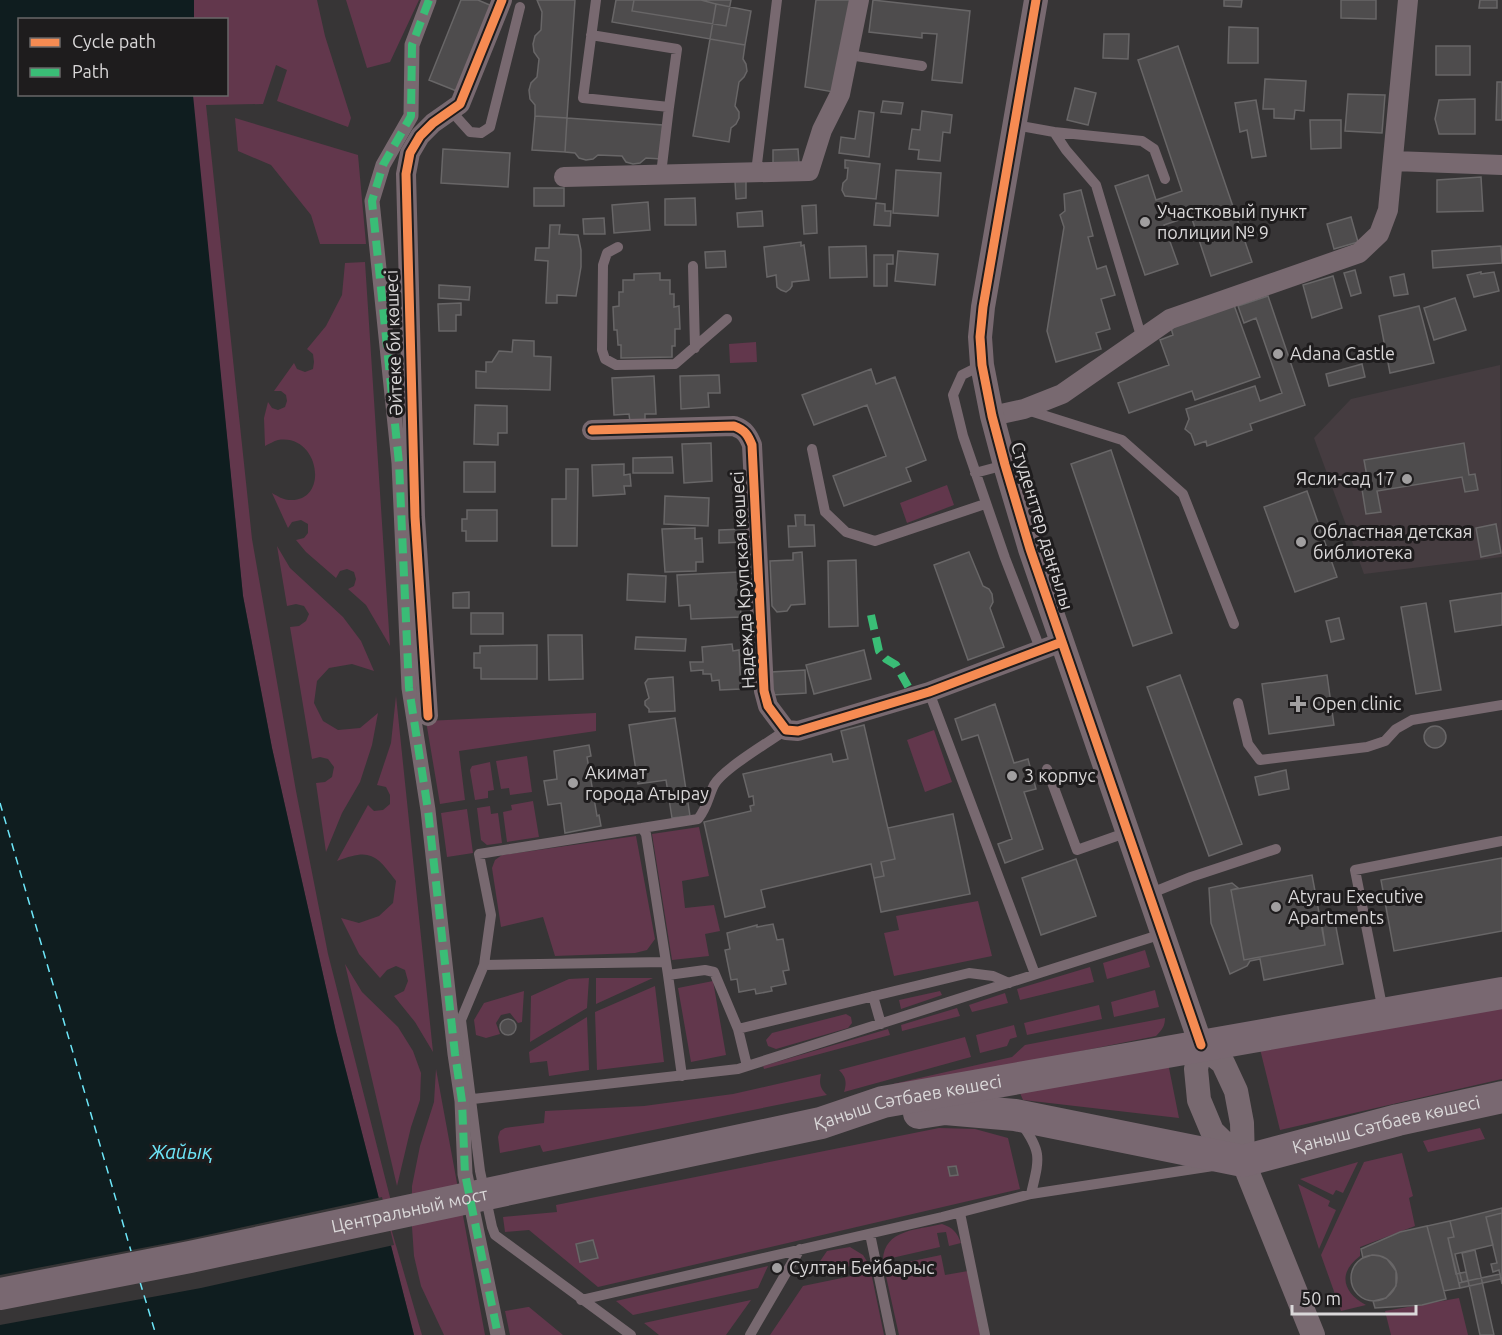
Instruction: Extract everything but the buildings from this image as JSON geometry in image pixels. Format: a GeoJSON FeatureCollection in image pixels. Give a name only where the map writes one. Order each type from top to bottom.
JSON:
{"type":"FeatureCollection","features":[{"type":"Feature","properties":{"kind":"main road","name":"Қаныш Сәтбаев көшесі"},"geometry":{"type":"LineString","coordinates":[[821,1123],[883,1102],[1502,993]]}},
{"type":"Feature","properties":{"kind":"main road","name":"Қаныш Сәтбаев көшесі"},"geometry":{"type":"LineString","coordinates":[[821,1123],[876,1120],[945,1109],[1015,1115],[1243,1161],[1398,1120],[1501,1102]]}},
{"type":"Feature","properties":{"kind":"main road","name":"Центральный мост"},"geometry":{"type":"LineString","coordinates":[[0,1294],[190,1257],[821,1123]]}},
{"type":"Feature","properties":{"kind":"street"},"geometry":{"type":"LineString","coordinates":[[429,0],[412,45],[411,116],[383,165],[372,201],[399,463],[409,688],[428,810],[462,1101],[465,1174],[498,1335]]}},
{"type":"Feature","properties":{"kind":"street"},"geometry":{"type":"LineString","coordinates":[[564,177],[809,171],[822,130],[840,94],[860,0]]}},
{"type":"Feature","properties":{"kind":"street","name":"Студенттер даңғылы"},"geometry":{"type":"LineString","coordinates":[[1036,0],[983,307],[980,337],[982,365],[1005,465],[1017,554],[1052,647],[1128,832],[1201,1045]]}},
{"type":"Feature","properties":{"kind":"street"},"geometry":{"type":"LineString","coordinates":[[992,416],[1024,409],[1062,393],[1170,319],[1359,254],[1379,234],[1388,210],[1408,0]]}},
{"type":"Feature","properties":{"kind":"street","name":"Әйтеке би көшесі"},"geometry":{"type":"LineString","coordinates":[[428,716],[415,517],[406,174],[410,153],[420,136],[460,104],[511,3]]}},
{"type":"Feature","properties":{"kind":"street"},"geometry":{"type":"LineString","coordinates":[[1394,161],[1502,165]]}},
{"type":"Feature","properties":{"kind":"street","name":"Надежда Крупская көшесі"},"geometry":{"type":"LineString","coordinates":[[592,430],[735,426],[742,429],[748,436],[752,445],[764,691],[768,706],[786,730]]}},
{"type":"Feature","properties":{"kind":"street"},"geometry":{"type":"LineString","coordinates":[[786,730],[798,731],[929,692],[1052,647]]}},
{"type":"Feature","properties":{"kind":"street"},"geometry":{"type":"LineString","coordinates":[[1243,1161],[1212,1131],[1199,1100],[1196,1068],[1201,1045],[1223,1063],[1236,1091],[1242,1123],[1243,1161],[1313,1335]]}},
{"type":"Feature","properties":{"kind":"lane"},"geometry":{"type":"LineString","coordinates":[[596,0],[583,98],[669,107]]}},
{"type":"Feature","properties":{"kind":"lane"},"geometry":{"type":"LineString","coordinates":[[756,172],[777,0]]}},
{"type":"Feature","properties":{"kind":"lane"},"geometry":{"type":"LineString","coordinates":[[452,112],[470,132],[481,133],[490,127],[511,3]]}},
{"type":"Feature","properties":{"kind":"lane"},"geometry":{"type":"LineString","coordinates":[[591,35],[677,49],[661,174]]}},
{"type":"Feature","properties":{"kind":"lane"},"geometry":{"type":"LineString","coordinates":[[849,55],[922,66]]}},
{"type":"Feature","properties":{"kind":"lane"},"geometry":{"type":"LineString","coordinates":[[1014,125],[1054,132],[1142,141],[1154,149],[1165,179]]}},
{"type":"Feature","properties":{"kind":"lane"},"geometry":{"type":"LineString","coordinates":[[1054,132],[1096,185],[1142,339]]}},
{"type":"Feature","properties":{"kind":"lane"},"geometry":{"type":"LineString","coordinates":[[618,247],[607,253],[603,265],[602,350],[605,359],[616,365],[675,364],[727,319]]}},
{"type":"Feature","properties":{"kind":"lane"},"geometry":{"type":"LineString","coordinates":[[693,266],[695,348]]}},
{"type":"Feature","properties":{"kind":"lane"},"geometry":{"type":"LineString","coordinates":[[982,365],[962,375],[953,395],[985,504],[1017,554]]}},
{"type":"Feature","properties":{"kind":"lane"},"geometry":{"type":"LineString","coordinates":[[1024,409],[1122,440],[1183,494],[1234,624]]}},
{"type":"Feature","properties":{"kind":"lane"},"geometry":{"type":"LineString","coordinates":[[812,449],[825,512],[846,532],[875,541],[985,504]]}},
{"type":"Feature","properties":{"kind":"lane"},"geometry":{"type":"LineString","coordinates":[[975,473],[1005,465]]}},
{"type":"Feature","properties":{"kind":"lane"},"geometry":{"type":"LineString","coordinates":[[929,692],[1035,974]]}},
{"type":"Feature","properties":{"kind":"lane"},"geometry":{"type":"LineString","coordinates":[[1238,703],[1248,744],[1260,760],[1367,747],[1385,741],[1396,729],[1412,720],[1502,705]]}},
{"type":"Feature","properties":{"kind":"lane"},"geometry":{"type":"LineString","coordinates":[[631,1335],[580,1300],[495,1235],[492,1227],[480,1171],[473,1099],[461,1020],[484,965],[491,915],[479,854],[698,819],[706,808],[715,784],[723,774],[786,730]]}},
{"type":"Feature","properties":{"kind":"lane"},"geometry":{"type":"LineString","coordinates":[[1047,769],[1077,850],[1128,832]]}},
{"type":"Feature","properties":{"kind":"lane"},"geometry":{"type":"LineString","coordinates":[[642,828],[646,834],[682,1076]]}},
{"type":"Feature","properties":{"kind":"lane"},"geometry":{"type":"LineString","coordinates":[[1383,1015],[1355,870],[1502,841]]}},
{"type":"Feature","properties":{"kind":"lane"},"geometry":{"type":"LineString","coordinates":[[1149,894],[1191,877],[1276,849]]}},
{"type":"Feature","properties":{"kind":"lane"},"geometry":{"type":"LineString","coordinates":[[473,1099],[682,1076],[747,1066],[1162,934]]}},
{"type":"Feature","properties":{"kind":"lane"},"geometry":{"type":"LineString","coordinates":[[484,965],[666,962]]}},
{"type":"Feature","properties":{"kind":"lane"},"geometry":{"type":"LineString","coordinates":[[668,975],[705,970],[714,972],[738,1029],[747,1066]]}},
{"type":"Feature","properties":{"kind":"lane"},"geometry":{"type":"LineString","coordinates":[[738,1029],[969,973],[993,976],[1009,983]]}},
{"type":"Feature","properties":{"kind":"lane"},"geometry":{"type":"LineString","coordinates":[[873,996],[881,1024]]}},
{"type":"Feature","properties":{"kind":"lane"},"geometry":{"type":"LineString","coordinates":[[1015,1115],[1034,1141],[1038,1154],[1038,1165],[1031,1194]]}},
{"type":"Feature","properties":{"kind":"lane"},"geometry":{"type":"LineString","coordinates":[[580,1300],[960,1213],[1031,1194],[1243,1161]]}},
{"type":"Feature","properties":{"kind":"lane"},"geometry":{"type":"LineString","coordinates":[[960,1213],[985,1335]]}},
{"type":"Feature","properties":{"kind":"lane"},"geometry":{"type":"LineString","coordinates":[[870,1233],[891,1335]]}},
{"type":"Feature","properties":{"kind":"lane"},"geometry":{"type":"LineString","coordinates":[[750,1335],[800,1250]]}},
{"type":"Feature","properties":{"kind":"shaded area"},"geometry":{"type":"Polygon","coordinates":[[[194,0],[317,0],[325,36],[351,118],[348,127],[277,101],[287,70],[276,65],[263,104],[206,105],[252,539],[296,791],[328,954],[393,1209],[386,1211],[422,1335],[414,1335],[336,1032],[272,748],[243,596],[193,103],[193,96],[228,96],[228,18],[194,18],[194,0]]]}},
{"type":"Feature","properties":{"kind":"shaded area"},"geometry":{"type":"Polygon","coordinates":[[[346,0],[419,0],[390,62],[367,68],[346,0]]]}},
{"type":"Feature","properties":{"kind":"shaded area"},"geometry":{"type":"Polygon","coordinates":[[[235,118],[358,155],[366,244],[320,244],[311,215],[271,165],[238,151],[235,118]]]}},
{"type":"Feature","properties":{"kind":"shaded area"},"geometry":{"type":"Polygon","coordinates":[[[365,262],[390,646],[366,605],[348,589],[354,586],[356,579],[354,572],[347,569],[340,571],[336,578],[306,552],[296,540],[304,538],[308,533],[308,524],[301,520],[292,522],[288,528],[272,493],[289,500],[302,498],[310,491],[315,480],[315,468],[311,457],[303,447],[292,441],[278,440],[265,446],[264,418],[268,402],[272,408],[278,410],[285,407],[286,395],[281,391],[274,391],[294,363],[297,369],[305,372],[313,369],[313,354],[307,349],[326,326],[342,295],[345,263],[365,262]]]}},
{"type":"Feature","properties":{"kind":"shaded area"},"geometry":{"type":"Polygon","coordinates":[[[756,342],[757,362],[730,363],[729,344],[756,342]]]}},
{"type":"Feature","properties":{"kind":"shaded area"},"geometry":{"type":"Polygon","coordinates":[[[1500,365],[1502,557],[1364,574],[1314,438],[1351,399],[1500,365]]]}},
{"type":"Feature","properties":{"kind":"shaded area"},"geometry":{"type":"Polygon","coordinates":[[[947,485],[954,505],[907,523],[900,503],[947,485]]]}},
{"type":"Feature","properties":{"kind":"shaded area"},"geometry":{"type":"Polygon","coordinates":[[[277,546],[290,568],[343,617],[361,641],[374,671],[352,664],[329,668],[317,681],[314,703],[323,721],[338,730],[360,728],[378,713],[372,745],[360,782],[342,813],[326,852],[316,783],[325,782],[332,777],[334,767],[328,759],[320,757],[312,759],[290,627],[299,626],[306,621],[309,614],[304,606],[296,604],[287,606],[277,546]]]}},
{"type":"Feature","properties":{"kind":"shaded area"},"geometry":{"type":"Polygon","coordinates":[[[396,696],[433,1052],[415,1022],[394,996],[404,991],[408,981],[405,970],[396,966],[387,970],[380,978],[359,954],[341,918],[359,923],[379,916],[393,903],[396,881],[377,859],[365,854],[337,861],[368,805],[374,811],[383,810],[390,804],[390,795],[386,787],[377,785],[391,743],[396,696]]]}},
{"type":"Feature","properties":{"kind":"shaded area"},"geometry":{"type":"Polygon","coordinates":[[[596,713],[596,731],[459,751],[465,800],[440,804],[426,721],[596,713]]]}},
{"type":"Feature","properties":{"kind":"shaded area"},"geometry":{"type":"Polygon","coordinates":[[[934,730],[952,782],[925,792],[907,740],[934,730]]]}},
{"type":"Feature","properties":{"kind":"shaded area"},"geometry":{"type":"Polygon","coordinates":[[[527,756],[532,792],[510,795],[509,788],[501,789],[496,761],[527,756]]]}},
{"type":"Feature","properties":{"kind":"shaded area"},"geometry":{"type":"Polygon","coordinates":[[[490,762],[494,790],[488,791],[488,798],[475,800],[470,770],[472,766],[490,762]]]}},
{"type":"Feature","properties":{"kind":"shaded area"},"geometry":{"type":"Polygon","coordinates":[[[533,801],[539,837],[507,842],[503,812],[512,810],[511,805],[533,801]]]}},
{"type":"Feature","properties":{"kind":"shaded area"},"geometry":{"type":"Polygon","coordinates":[[[490,806],[491,814],[498,813],[502,843],[487,845],[481,840],[477,808],[490,806]]]}},
{"type":"Feature","properties":{"kind":"shaded area"},"geometry":{"type":"Polygon","coordinates":[[[467,809],[473,853],[447,857],[441,813],[467,809]]]}},
{"type":"Feature","properties":{"kind":"shaded area"},"geometry":{"type":"Polygon","coordinates":[[[699,827],[709,876],[682,881],[685,908],[714,905],[720,931],[705,934],[709,956],[672,960],[652,834],[699,827]]]}},
{"type":"Feature","properties":{"kind":"shaded area"},"geometry":{"type":"Polygon","coordinates":[[[636,836],[655,939],[647,950],[635,953],[555,956],[543,917],[501,927],[492,868],[495,860],[502,855],[636,836]]]}},
{"type":"Feature","properties":{"kind":"shaded area"},"geometry":{"type":"Polygon","coordinates":[[[978,901],[992,956],[894,976],[884,933],[899,930],[896,916],[978,901]]]}},
{"type":"Feature","properties":{"kind":"shaded area"},"geometry":{"type":"Polygon","coordinates":[[[1145,950],[1150,967],[1107,979],[1103,963],[1145,950]]]}},
{"type":"Feature","properties":{"kind":"shaded area"},"geometry":{"type":"Polygon","coordinates":[[[345,964],[362,992],[398,1027],[413,1051],[421,1073],[420,1100],[397,1186],[345,964]]]}},
{"type":"Feature","properties":{"kind":"shaded area"},"geometry":{"type":"Polygon","coordinates":[[[1090,967],[1094,982],[1020,1000],[1017,989],[1090,967]]]}},
{"type":"Feature","properties":{"kind":"shaded area"},"geometry":{"type":"Polygon","coordinates":[[[589,978],[587,1008],[530,1042],[531,996],[569,979],[589,978]]]}},
{"type":"Feature","properties":{"kind":"shaded area"},"geometry":{"type":"Polygon","coordinates":[[[596,978],[653,978],[596,1004],[596,978]]]}},
{"type":"Feature","properties":{"kind":"shaded area"},"geometry":{"type":"Polygon","coordinates":[[[713,981],[726,1055],[691,1062],[678,988],[713,981]]]}},
{"type":"Feature","properties":{"kind":"shaded area"},"geometry":{"type":"Polygon","coordinates":[[[655,986],[664,1062],[597,1070],[595,1012],[655,986]]]}},
{"type":"Feature","properties":{"kind":"shaded area"},"geometry":{"type":"Polygon","coordinates":[[[1155,990],[1159,1007],[1114,1017],[1111,1002],[1155,990]]]}},
{"type":"Feature","properties":{"kind":"shaded area"},"geometry":{"type":"Polygon","coordinates":[[[524,991],[522,1022],[518,1023],[510,1013],[501,1015],[496,1023],[500,1034],[486,1038],[476,1035],[474,1020],[484,1003],[524,991]]]}},
{"type":"Feature","properties":{"kind":"shaded area"},"geometry":{"type":"Polygon","coordinates":[[[940,991],[942,995],[901,1009],[899,1000],[940,991]]]}},
{"type":"Feature","properties":{"kind":"shaded area"},"geometry":{"type":"Polygon","coordinates":[[[1005,993],[1008,1003],[972,1012],[969,1005],[1005,993]]]}},
{"type":"Feature","properties":{"kind":"shaded area"},"geometry":{"type":"Polygon","coordinates":[[[1099,1005],[1102,1019],[1027,1035],[1024,1023],[1099,1005]]]}},
{"type":"Feature","properties":{"kind":"shaded area"},"geometry":{"type":"Polygon","coordinates":[[[957,1008],[960,1016],[902,1031],[901,1025],[957,1008]]]}},
{"type":"Feature","properties":{"kind":"shaded area"},"geometry":{"type":"Polygon","coordinates":[[[1502,1008],[1502,1079],[1280,1130],[1260,1049],[1502,1008]]]}},
{"type":"Feature","properties":{"kind":"shaded area"},"geometry":{"type":"Polygon","coordinates":[[[846,1014],[851,1017],[852,1023],[848,1028],[776,1049],[768,1046],[766,1040],[772,1033],[846,1014]]]}},
{"type":"Feature","properties":{"kind":"shaded area"},"geometry":{"type":"Polygon","coordinates":[[[587,1017],[589,1070],[549,1076],[547,1061],[530,1063],[529,1052],[587,1017]]]}},
{"type":"Feature","properties":{"kind":"shaded area"},"geometry":{"type":"Polygon","coordinates":[[[1165,1018],[1163,1028],[1156,1036],[894,1089],[893,1084],[1012,1057],[1025,1045],[1165,1018]]]}},
{"type":"Feature","properties":{"kind":"shaded area"},"geometry":{"type":"Polygon","coordinates":[[[1014,1025],[1017,1037],[1010,1039],[1007,1046],[980,1053],[976,1035],[1014,1025]]]}},
{"type":"Feature","properties":{"kind":"shaded area"},"geometry":{"type":"Polygon","coordinates":[[[888,1029],[890,1035],[764,1069],[763,1066],[888,1029]]]}},
{"type":"Feature","properties":{"kind":"shaded area"},"geometry":{"type":"Polygon","coordinates":[[[965,1037],[971,1057],[844,1092],[845,1080],[839,1070],[965,1037]]]}},
{"type":"Feature","properties":{"kind":"shaded area"},"geometry":{"type":"Polygon","coordinates":[[[1168,1063],[1179,1118],[1023,1100],[1020,1093],[1168,1063]]]}},
{"type":"Feature","properties":{"kind":"shaded area"},"geometry":{"type":"Polygon","coordinates":[[[436,1069],[485,1335],[444,1335],[421,1286],[414,1256],[412,1186],[420,1146],[434,1102],[436,1069]]]}},
{"type":"Feature","properties":{"kind":"shaded area"},"geometry":{"type":"Polygon","coordinates":[[[821,1074],[821,1086],[827,1095],[543,1152],[540,1145],[500,1153],[498,1137],[500,1131],[505,1128],[544,1123],[545,1111],[644,1106],[733,1094],[821,1074]]]}},
{"type":"Feature","properties":{"kind":"shaded area"},"geometry":{"type":"Polygon","coordinates":[[[939,1128],[975,1129],[1008,1138],[1020,1189],[598,1287],[529,1230],[505,1232],[503,1217],[557,1212],[556,1205],[939,1128]]]}},
{"type":"Feature","properties":{"kind":"shaded area"},"geometry":{"type":"Polygon","coordinates":[[[1480,1128],[1485,1139],[1428,1152],[1423,1141],[1480,1128]]]}},
{"type":"Feature","properties":{"kind":"shaded area"},"geometry":{"type":"Polygon","coordinates":[[[1402,1153],[1413,1196],[1409,1198],[1415,1226],[1360,1247],[1360,1256],[1348,1269],[1346,1282],[1352,1295],[1366,1305],[1341,1311],[1321,1255],[1364,1162],[1402,1153]]]}},
{"type":"Feature","properties":{"kind":"shaded area"},"geometry":{"type":"Polygon","coordinates":[[[1358,1162],[1343,1193],[1336,1190],[1333,1195],[1300,1179],[1358,1162]]]}},
{"type":"Feature","properties":{"kind":"shaded area"},"geometry":{"type":"Polygon","coordinates":[[[1298,1184],[1330,1201],[1328,1206],[1336,1210],[1319,1249],[1298,1184]]]}},
{"type":"Feature","properties":{"kind":"shaded area"},"geometry":{"type":"Polygon","coordinates":[[[942,1224],[954,1231],[961,1243],[949,1246],[946,1232],[937,1233],[940,1247],[883,1260],[889,1242],[896,1237],[913,1230],[942,1224]]]}},
{"type":"Feature","properties":{"kind":"shaded area"},"geometry":{"type":"Polygon","coordinates":[[[850,1247],[863,1255],[868,1263],[812,1273],[827,1251],[850,1247]]]}},
{"type":"Feature","properties":{"kind":"shaded area"},"geometry":{"type":"Polygon","coordinates":[[[941,1255],[945,1275],[968,1271],[980,1335],[899,1335],[884,1267],[941,1255]]]}},
{"type":"Feature","properties":{"kind":"shaded area"},"geometry":{"type":"Polygon","coordinates":[[[768,1266],[758,1288],[633,1315],[616,1301],[768,1266]]]}},
{"type":"Feature","properties":{"kind":"shaded area"},"geometry":{"type":"Polygon","coordinates":[[[871,1272],[884,1335],[770,1335],[803,1286],[871,1272]]]}},
{"type":"Feature","properties":{"kind":"shaded area"},"geometry":{"type":"Polygon","coordinates":[[[1459,1298],[1468,1335],[1391,1335],[1385,1311],[1459,1298]]]}},
{"type":"Feature","properties":{"kind":"shaded area"},"geometry":{"type":"Polygon","coordinates":[[[751,1300],[726,1335],[659,1335],[644,1323],[751,1300]]]}},
{"type":"Feature","properties":{"kind":"shaded area"},"geometry":{"type":"Polygon","coordinates":[[[529,1307],[563,1335],[510,1335],[505,1311],[529,1307]]]}},
{"type":"Feature","properties":{"kind":"water","name":"Жайық"},"geometry":{"type":"Polygon","coordinates":[[[0,0],[194,0],[194,18],[18,18],[18,96],[193,96],[243,596],[272,748],[336,1032],[414,1335],[0,1335],[0,0]]]}},
{"type":"Feature","properties":{"kind":"pier"},"geometry":{"type":"Polygon","coordinates":[[[382,1197],[394,1245],[201,1288],[0,1325],[0,1275],[184,1240],[382,1197]]]}},
{"type":"Feature","properties":{"kind":"ferry route"},"geometry":{"type":"LineString","coordinates":[[0,803],[131,1251]]}},
{"type":"Feature","properties":{"kind":"ferry route"},"geometry":{"type":"LineString","coordinates":[[140,1282],[156,1335]]}},
{"type":"Feature","properties":{"kind":"marked path"},"geometry":{"type":"LineString","coordinates":[[429,0],[412,45],[411,116],[383,165],[372,201],[399,463],[409,688],[428,810],[462,1101],[465,1174],[498,1335]]}},
{"type":"Feature","properties":{"kind":"marked path"},"geometry":{"type":"LineString","coordinates":[[871,615],[879,651],[896,665],[914,697]]}},
{"type":"Feature","properties":{"kind":"cycle path"},"geometry":{"type":"LineString","coordinates":[[428,716],[415,517],[406,174],[410,153],[420,136],[433,123],[460,104],[502,0]]}},
{"type":"Feature","properties":{"kind":"cycle path"},"geometry":{"type":"LineString","coordinates":[[1036,0],[983,307],[980,337],[982,365],[992,416],[1030,549],[1201,1045]]}},
{"type":"Feature","properties":{"kind":"cycle path"},"geometry":{"type":"LineString","coordinates":[[592,430],[734,426],[741,429],[747,436],[752,445],[764,691],[768,706],[786,730],[798,731],[929,692],[1062,642]]}},
{"type":"Feature","properties":{"kind":"place","name":"Участковый пункт полиции № 9"},"geometry":{"type":"Point","coordinates":[1145,222]}},
{"type":"Feature","properties":{"kind":"place","name":"Adana Сastle"},"geometry":{"type":"Point","coordinates":[1278,354]}},
{"type":"Feature","properties":{"kind":"place","name":"Ясли-сад 17"},"geometry":{"type":"Point","coordinates":[1407,479]}},
{"type":"Feature","properties":{"kind":"place","name":"Областная детская библиотека"},"geometry":{"type":"Point","coordinates":[1301,542]}},
{"type":"Feature","properties":{"kind":"place","name":"Open clinic"},"geometry":{"type":"Point","coordinates":[1298,704]}},
{"type":"Feature","properties":{"kind":"place","name":"3 корпус"},"geometry":{"type":"Point","coordinates":[1012,776]}},
{"type":"Feature","properties":{"kind":"place","name":"Акимат города Атырау"},"geometry":{"type":"Point","coordinates":[573,783]}},
{"type":"Feature","properties":{"kind":"place","name":"Atyrau Executive Apartments"},"geometry":{"type":"Point","coordinates":[1276,907]}},
{"type":"Feature","properties":{"kind":"place","name":"Султан Бейбарыс"},"geometry":{"type":"Point","coordinates":[777,1268]}}]}
